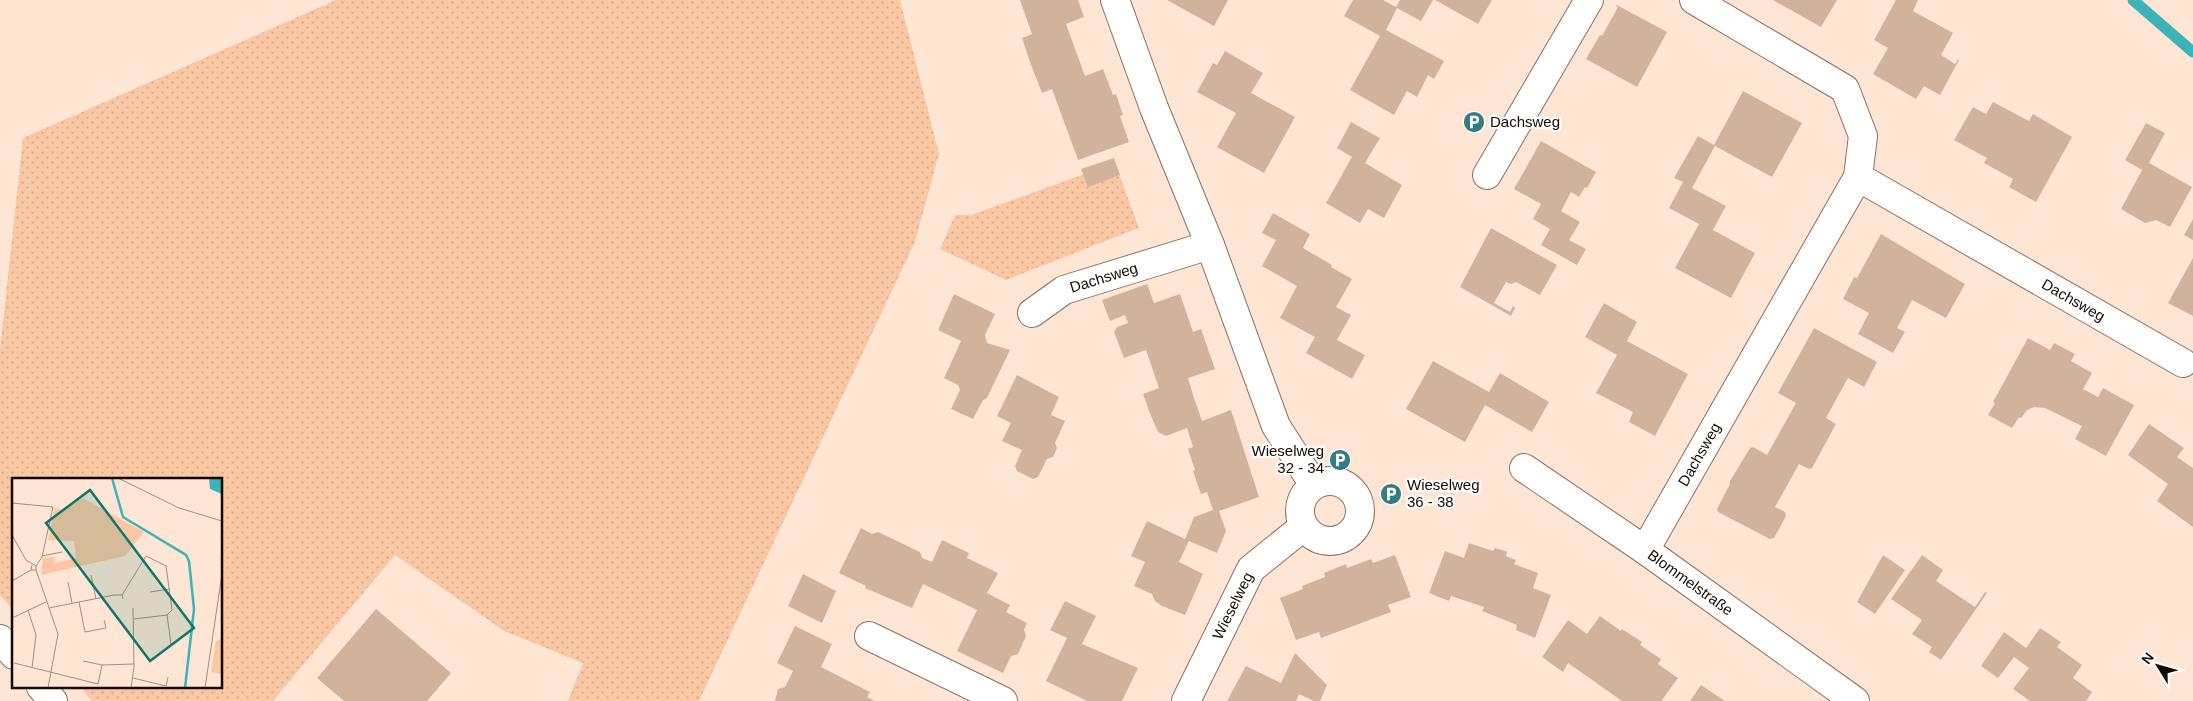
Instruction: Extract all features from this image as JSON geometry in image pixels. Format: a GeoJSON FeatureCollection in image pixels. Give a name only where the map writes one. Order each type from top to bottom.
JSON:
{"type":"FeatureCollection","features":[{"type":"Feature","properties":{"kind":"street"},"geometry":{"type":"LineString","coordinates":[[1115,0],[1154,108],[1210,245],[1276,426],[1314,486]]}},
{"type":"Feature","properties":{"kind":"street"},"geometry":{"type":"LineString","coordinates":[[1486,176],[1589,0]]}},
{"type":"Feature","properties":{"kind":"street","name":"Dachsweg"},"geometry":{"type":"LineString","coordinates":[[1645,550],[1858,177],[1862,136],[1845,89],[1694,0]]}},
{"type":"Feature","properties":{"kind":"street","name":"Dachsweg"},"geometry":{"type":"LineString","coordinates":[[1858,177],[2183,363]]}},
{"type":"Feature","properties":{"kind":"street","name":"Dachsweg"},"geometry":{"type":"LineString","coordinates":[[1032,314],[1064,290],[1210,245]]}},
{"type":"Feature","properties":{"kind":"street","name":"Blommelstraße"},"geometry":{"type":"LineString","coordinates":[[1524,468],[1645,550],[1855,701]]}},
{"type":"Feature","properties":{"kind":"street"},"geometry":{"type":"LineString","coordinates":[[1333,481],[1350,489],[1360,506],[1359,518],[1350,534],[1331,541],[1312,536],[1303,527],[1300,510],[1301,500],[1306,492],[1323,482],[1333,481]]}},
{"type":"Feature","properties":{"kind":"street","name":"Wieselweg"},"geometry":{"type":"LineString","coordinates":[[1186,701],[1251,569],[1303,527]]}},
{"type":"Feature","properties":{"kind":"street"},"geometry":{"type":"LineString","coordinates":[[869,636],[1003,701]]}},
{"type":"Feature","properties":{"kind":"street"},"geometry":{"type":"LineString","coordinates":[[0,639],[12,653]]}},
{"type":"Feature","properties":{"kind":"street"},"geometry":{"type":"LineString","coordinates":[[42,688],[53,701]]}},
{"type":"Feature","properties":{"kind":"shaded area"},"geometry":{"type":"Polygon","coordinates":[[[336,0],[900,0],[939,154],[915,242],[699,701],[568,701],[583,663],[504,631],[395,555],[273,701],[92,701],[81,688],[222,688],[222,478],[12,478],[12,609],[0,595],[0,350],[23,138],[336,0]]]}},
{"type":"Feature","properties":{"kind":"shaded area"},"geometry":{"type":"Polygon","coordinates":[[[1115,163],[1139,228],[1006,280],[940,249],[955,215],[971,215],[1115,163]]]}},
{"type":"Feature","properties":{"kind":"building"},"geometry":{"type":"Polygon","coordinates":[[[1020,0],[1078,0],[1084,17],[1066,24],[1085,76],[1103,69],[1113,95],[1116,94],[1123,115],[1120,116],[1129,142],[1078,160],[1052,89],[1042,93],[1031,65],[1022,38],[1032,34],[1020,0]]]}},
{"type":"Feature","properties":{"kind":"building"},"geometry":{"type":"Polygon","coordinates":[[[1167,0],[1228,0],[1214,26],[1167,0]]]}},
{"type":"Feature","properties":{"kind":"building"},"geometry":{"type":"Polygon","coordinates":[[[1353,0],[1383,0],[1396,7],[1400,0],[1433,0],[1421,21],[1397,8],[1386,30],[1444,61],[1434,79],[1428,75],[1417,97],[1407,91],[1394,115],[1350,90],[1380,36],[1344,16],[1353,0]]]}},
{"type":"Feature","properties":{"kind":"building"},"geometry":{"type":"Polygon","coordinates":[[[1435,0],[1492,0],[1478,24],[1435,0]]]}},
{"type":"Feature","properties":{"kind":"building"},"geometry":{"type":"Polygon","coordinates":[[[1773,0],[1837,0],[1821,27],[1773,0]]]}},
{"type":"Feature","properties":{"kind":"building"},"geometry":{"type":"Polygon","coordinates":[[[1896,0],[1918,0],[1913,11],[1953,33],[1941,55],[1955,64],[1959,60],[1940,95],[1924,86],[1916,99],[1873,74],[1888,48],[1874,40],[1896,0]]]}},
{"type":"Feature","properties":{"kind":"building"},"geometry":{"type":"Polygon","coordinates":[[[1617,5],[1667,32],[1637,87],[1586,59],[1600,35],[1602,36],[1618,7],[1617,5]]]}},
{"type":"Feature","properties":{"kind":"building"},"geometry":{"type":"Polygon","coordinates":[[[1225,51],[1263,73],[1251,93],[1295,117],[1264,173],[1217,147],[1236,113],[1197,92],[1213,63],[1217,65],[1225,51]]]}},
{"type":"Feature","properties":{"kind":"building"},"geometry":{"type":"Polygon","coordinates":[[[1743,91],[1802,123],[1772,177],[1715,146],[1692,188],[1726,206],[1713,230],[1755,253],[1731,298],[1675,268],[1699,224],[1669,208],[1683,182],[1674,178],[1698,136],[1714,145],[1743,91]]]}},
{"type":"Feature","properties":{"kind":"building"},"geometry":{"type":"Polygon","coordinates":[[[1993,102],[2029,121],[2033,114],[2072,137],[2036,202],[2009,187],[2013,179],[1984,163],[1987,158],[1954,140],[1973,107],[1986,114],[1993,102]]]}},
{"type":"Feature","properties":{"kind":"building"},"geometry":{"type":"Polygon","coordinates":[[[1351,122],[1380,138],[1365,163],[1402,185],[1384,218],[1368,209],[1360,223],[1326,203],[1352,157],[1337,148],[1351,122]]]}},
{"type":"Feature","properties":{"kind":"building"},"geometry":{"type":"Polygon","coordinates":[[[2146,123],[2165,133],[2149,163],[2192,187],[2170,227],[2156,220],[2145,223],[2121,209],[2142,170],[2125,160],[2146,123]]]}},
{"type":"Feature","properties":{"kind":"building"},"geometry":{"type":"Polygon","coordinates":[[[1541,141],[1596,172],[1587,188],[1585,187],[1579,197],[1571,192],[1561,211],[1580,222],[1569,240],[1586,249],[1577,265],[1541,245],[1550,229],[1533,219],[1541,204],[1514,189],[1541,141]]]}},
{"type":"Feature","properties":{"kind":"building"},"geometry":{"type":"Polygon","coordinates":[[[1114,158],[1120,175],[1088,187],[1081,169],[1114,158]]]}},
{"type":"Feature","properties":{"kind":"building"},"geometry":{"type":"Polygon","coordinates":[[[1273,213],[1310,234],[1303,248],[1352,279],[1336,307],[1351,315],[1337,340],[1365,355],[1352,379],[1306,353],[1315,337],[1280,318],[1297,286],[1262,266],[1276,240],[1262,233],[1273,213]]]}},
{"type":"Feature","properties":{"kind":"building"},"geometry":{"type":"Polygon","coordinates":[[[2193,219],[2193,240],[2184,235],[2193,219]]]}},
{"type":"Feature","properties":{"kind":"building"},"geometry":{"type":"Polygon","coordinates":[[[1491,228],[1557,265],[1540,295],[1516,282],[1511,284],[1506,282],[1494,303],[1510,312],[1513,306],[1515,308],[1511,316],[1460,287],[1491,228]]]}},
{"type":"Feature","properties":{"kind":"building"},"geometry":{"type":"Polygon","coordinates":[[[1881,234],[1965,284],[1946,318],[1912,300],[1897,328],[1905,332],[1893,353],[1858,334],[1869,313],[1843,299],[1854,277],[1857,278],[1881,234]]]}},
{"type":"Feature","properties":{"kind":"building"},"geometry":{"type":"Polygon","coordinates":[[[2193,258],[2193,316],[2168,303],[2193,258]]]}},
{"type":"Feature","properties":{"kind":"building"},"geometry":{"type":"Polygon","coordinates":[[[1147,284],[1154,303],[1180,294],[1193,332],[1201,329],[1215,369],[1188,378],[1193,395],[1202,421],[1231,410],[1259,497],[1219,511],[1226,531],[1217,553],[1189,541],[1179,562],[1203,574],[1185,615],[1162,606],[1155,601],[1152,594],[1134,586],[1145,562],[1131,556],[1147,521],[1185,539],[1194,517],[1213,510],[1207,492],[1201,494],[1193,471],[1195,470],[1188,449],[1193,447],[1187,428],[1166,436],[1158,432],[1149,411],[1143,394],[1159,388],[1146,350],[1124,358],[1114,332],[1117,327],[1128,323],[1125,315],[1110,321],[1102,300],[1147,284]]]}},
{"type":"Feature","properties":{"kind":"building"},"geometry":{"type":"Polygon","coordinates":[[[954,294],[995,314],[985,335],[987,343],[1010,350],[987,398],[983,400],[973,419],[951,409],[960,390],[958,385],[944,378],[961,341],[938,330],[954,294]]]}},
{"type":"Feature","properties":{"kind":"building"},"geometry":{"type":"Polygon","coordinates":[[[1604,303],[1637,322],[1627,341],[1688,374],[1655,436],[1629,422],[1633,412],[1596,393],[1617,355],[1585,337],[1604,303]]]}},
{"type":"Feature","properties":{"kind":"building"},"geometry":{"type":"Polygon","coordinates":[[[1814,328],[1877,362],[1864,387],[1848,378],[1826,418],[1836,424],[1812,468],[1809,469],[1799,464],[1775,507],[1785,512],[1786,516],[1774,538],[1770,539],[1718,512],[1717,509],[1730,481],[1750,448],[1753,447],[1767,455],[1796,403],[1778,393],[1814,328]]]}},
{"type":"Feature","properties":{"kind":"building"},"geometry":{"type":"Polygon","coordinates":[[[2028,338],[2050,350],[2054,343],[2075,354],[2071,361],[2092,373],[2083,389],[2098,397],[2103,388],[2134,405],[2106,456],[2075,439],[2082,426],[2045,408],[2034,407],[2027,410],[2021,418],[2019,417],[2012,428],[1988,415],[1995,403],[1993,402],[2028,338]]]}},
{"type":"Feature","properties":{"kind":"building"},"geometry":{"type":"Polygon","coordinates":[[[1433,361],[1489,392],[1500,373],[1549,402],[1532,432],[1485,405],[1465,442],[1406,409],[1433,361]]]}},
{"type":"Feature","properties":{"kind":"building"},"geometry":{"type":"Polygon","coordinates":[[[1017,375],[1059,397],[1051,415],[1065,421],[1055,443],[1057,448],[1053,457],[1047,459],[1038,477],[1033,479],[1017,471],[1015,466],[1022,450],[1002,441],[1011,423],[997,416],[1017,375]]]}},
{"type":"Feature","properties":{"kind":"building"},"geometry":{"type":"Polygon","coordinates":[[[2149,424],[2184,448],[2177,457],[2193,468],[2193,527],[2157,501],[2168,484],[2128,455],[2149,424]]]}},
{"type":"Feature","properties":{"kind":"building"},"geometry":{"type":"Polygon","coordinates":[[[861,528],[872,534],[878,532],[920,552],[922,558],[932,562],[942,540],[969,553],[967,558],[998,573],[987,593],[1010,605],[1006,612],[1027,623],[1024,630],[1026,636],[1018,654],[1011,656],[1003,673],[957,651],[977,610],[923,584],[912,608],[865,588],[866,586],[839,573],[861,528]]]}},
{"type":"Feature","properties":{"kind":"building"},"geometry":{"type":"Polygon","coordinates":[[[1469,543],[1493,551],[1495,548],[1505,551],[1507,552],[1506,556],[1516,560],[1514,564],[1538,573],[1533,588],[1551,595],[1535,638],[1516,630],[1517,625],[1482,611],[1484,607],[1451,596],[1449,601],[1429,593],[1445,551],[1464,558],[1469,543]]]}},
{"type":"Feature","properties":{"kind":"building"},"geometry":{"type":"Polygon","coordinates":[[[1395,555],[1411,597],[1388,605],[1391,612],[1321,638],[1319,632],[1296,640],[1280,598],[1303,589],[1302,586],[1325,577],[1324,573],[1346,564],[1347,568],[1371,559],[1373,563],[1395,555]]]}},
{"type":"Feature","properties":{"kind":"building"},"geometry":{"type":"Polygon","coordinates":[[[1883,555],[1905,570],[1875,614],[1857,602],[1883,555]]]}},
{"type":"Feature","properties":{"kind":"building"},"geometry":{"type":"Polygon","coordinates":[[[1922,555],[1943,570],[1936,581],[1975,607],[1985,592],[1987,593],[1941,660],[1929,652],[1932,647],[1912,634],[1922,620],[1891,599],[1922,555]]]}},
{"type":"Feature","properties":{"kind":"building"},"geometry":{"type":"Polygon","coordinates":[[[803,574],[836,591],[822,623],[788,606],[803,574]]]}},
{"type":"Feature","properties":{"kind":"building"},"geometry":{"type":"Polygon","coordinates":[[[1065,601],[1096,616],[1082,644],[1138,668],[1122,701],[1087,701],[1046,681],[1067,638],[1050,630],[1065,601]]]}},
{"type":"Feature","properties":{"kind":"building"},"geometry":{"type":"Polygon","coordinates":[[[376,609],[451,673],[427,701],[344,701],[317,678],[376,609]]]}},
{"type":"Feature","properties":{"kind":"building"},"geometry":{"type":"Polygon","coordinates":[[[1600,616],[1621,631],[1622,629],[1642,642],[1640,645],[1661,659],[1658,664],[1678,678],[1663,701],[1622,701],[1568,663],[1563,672],[1542,657],[1568,620],[1587,634],[1600,616]]]}},
{"type":"Feature","properties":{"kind":"building"},"geometry":{"type":"Polygon","coordinates":[[[795,626],[832,644],[821,667],[870,692],[867,697],[875,701],[775,701],[778,689],[785,687],[793,671],[777,663],[795,626]]]}},
{"type":"Feature","properties":{"kind":"building"},"geometry":{"type":"Polygon","coordinates":[[[2040,628],[2061,642],[2057,647],[2082,665],[2073,678],[2092,692],[2086,701],[2030,701],[2013,689],[2029,668],[2014,657],[1998,678],[1981,666],[2004,632],[2026,648],[2040,628]]]}},
{"type":"Feature","properties":{"kind":"building"},"geometry":{"type":"Polygon","coordinates":[[[1295,653],[1327,685],[1320,701],[1314,701],[1299,694],[1296,701],[1227,701],[1246,666],[1281,683],[1295,653]]]}},
{"type":"Feature","properties":{"kind":"building"},"geometry":{"type":"Polygon","coordinates":[[[1701,685],[1725,701],[1690,701],[1701,685]]]}},
{"type":"Feature","properties":{"kind":"waterway"},"geometry":{"type":"LineString","coordinates":[[2133,0],[2193,52]]}},
{"type":"Feature","properties":{"kind":"place","name":"Dachsweg"},"geometry":{"type":"Point","coordinates":[1474,122]}},
{"type":"Feature","properties":{"kind":"place","name":"Wieselweg 32 - 34"},"geometry":{"type":"Point","coordinates":[1340,460]}},
{"type":"Feature","properties":{"kind":"place","name":"Wieselweg 36 - 38"},"geometry":{"type":"Point","coordinates":[1391,494]}}]}
